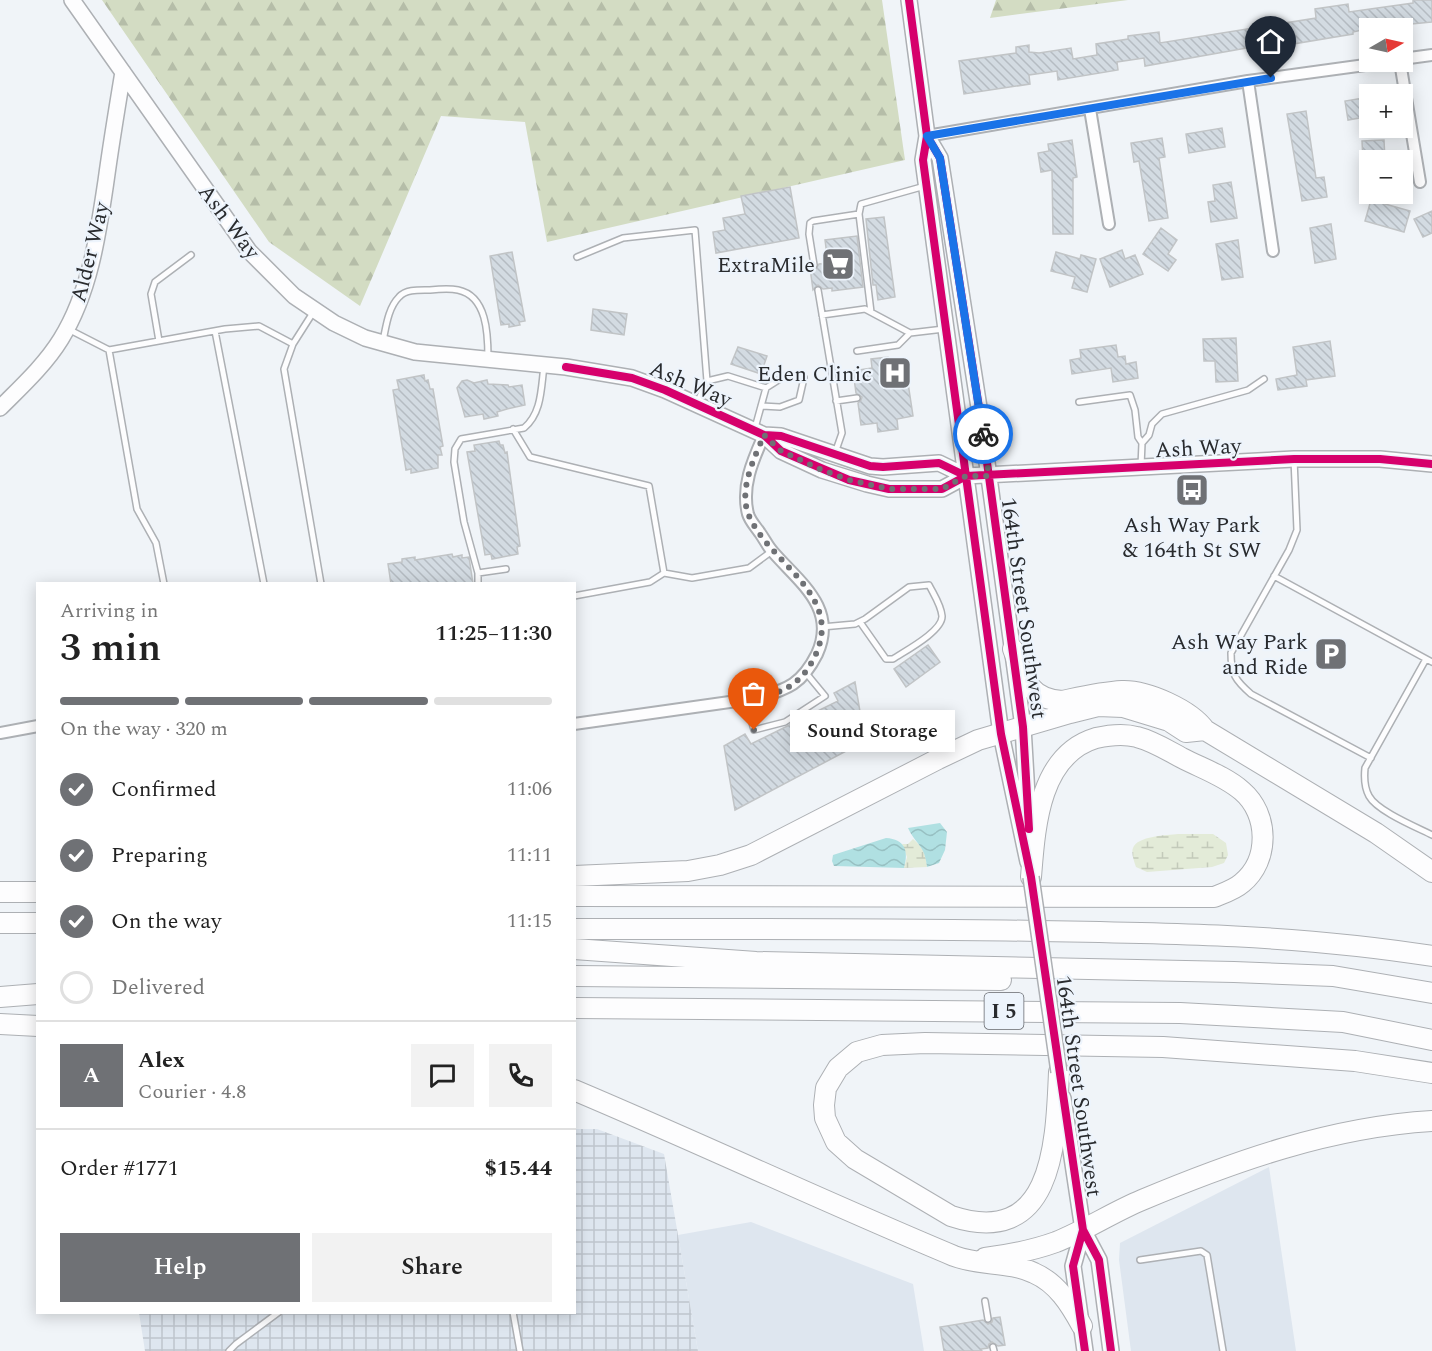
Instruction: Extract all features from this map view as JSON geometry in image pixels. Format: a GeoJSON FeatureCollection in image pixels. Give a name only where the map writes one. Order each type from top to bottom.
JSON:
{"type":"FeatureCollection","features":[{"type":"Feature","properties":{"kind":"highway"},"geometry":{"type":"LineString","coordinates":[[1013,649],[1023,678],[1031,690],[1040,696],[1053,701],[1062,701],[1124,691],[1163,701],[1198,720],[1205,730],[1376,833],[1432,872]]}},
{"type":"Feature","properties":{"kind":"highway"},"geometry":{"type":"LineString","coordinates":[[576,876],[688,871],[720,865],[751,855],[978,740],[1098,706],[1143,711],[1169,721],[1186,732],[1205,730]]}},
{"type":"Feature","properties":{"kind":"highway"},"geometry":{"type":"LineString","coordinates":[[576,896],[1214,897],[1232,890],[1250,875],[1257,865],[1262,851],[1262,826],[1251,800],[1232,784],[1150,741],[1135,736],[1106,736],[1091,740],[1072,751],[1056,767],[1038,816],[1031,877]]}},
{"type":"Feature","properties":{"kind":"highway"},"geometry":{"type":"LineString","coordinates":[[0,892],[36,892]]}},
{"type":"Feature","properties":{"kind":"highway"},"geometry":{"type":"LineString","coordinates":[[0,922],[36,923]]}},
{"type":"Feature","properties":{"kind":"highway"},"geometry":{"type":"LineString","coordinates":[[576,929],[930,929],[1193,934],[1326,942],[1432,957]]}},
{"type":"Feature","properties":{"kind":"highway"},"geometry":{"type":"LineString","coordinates":[[576,949],[756,962],[1322,976],[1432,993]]}},
{"type":"Feature","properties":{"kind":"highway"},"geometry":{"type":"LineString","coordinates":[[576,975],[1227,982],[1357,991],[1432,1003]]}},
{"type":"Feature","properties":{"kind":"highway"},"geometry":{"type":"LineString","coordinates":[[0,997],[36,994]]}},
{"type":"Feature","properties":{"kind":"highway"},"geometry":{"type":"LineString","coordinates":[[0,1003],[36,1003]]}},
{"type":"Feature","properties":{"kind":"highway","name":"I 5"},"geometry":{"type":"LineString","coordinates":[[576,1008],[1180,1013],[1343,1022],[1432,1040]]}},
{"type":"Feature","properties":{"kind":"highway"},"geometry":{"type":"LineString","coordinates":[[0,1024],[36,1026]]}},
{"type":"Feature","properties":{"kind":"highway"},"geometry":{"type":"LineString","coordinates":[[1059,1072],[1058,1115],[1049,1171],[1038,1194],[1028,1205],[1013,1215],[993,1222],[968,1222],[951,1216],[855,1159],[836,1142],[825,1118],[826,1089],[838,1068],[857,1052],[882,1045],[925,1043],[1163,1047],[1355,1061],[1432,1073]]}},
{"type":"Feature","properties":{"kind":"highway"},"geometry":{"type":"LineString","coordinates":[[576,1091],[958,1257],[1034,1273],[1056,1288],[1082,1326]]}},
{"type":"Feature","properties":{"kind":"highway"},"geometry":{"type":"LineString","coordinates":[[958,1257],[981,1259],[996,1257],[1053,1243],[1141,1200],[1281,1149],[1374,1126],[1432,1121]]}},
{"type":"Feature","properties":{"kind":"main road","name":"Ash Way"},"geometry":{"type":"LineString","coordinates":[[72,0],[249,250],[294,296],[334,323],[382,343],[415,352],[544,365],[632,378],[759,432],[781,436],[870,466],[939,463],[966,476],[989,476],[1294,459],[1380,459],[1432,464]]}},
{"type":"Feature","properties":{"kind":"main road","name":"164th Street Southwest"},"geometry":{"type":"LineString","coordinates":[[909,0],[927,136],[923,160],[926,186],[1001,734],[1031,877],[1083,1230],[1099,1260],[1111,1351]]}},
{"type":"Feature","properties":{"kind":"main road","name":"Alder Way"},"geometry":{"type":"LineString","coordinates":[[0,408],[31,377],[60,340],[86,285],[100,219],[123,72]]}},
{"type":"Feature","properties":{"kind":"main road","name":"164th Street Southwest"},"geometry":{"type":"LineString","coordinates":[[927,136],[940,158],[989,476],[1023,727],[1031,877]]}},
{"type":"Feature","properties":{"kind":"main road","name":"Ash Way"},"geometry":{"type":"LineString","coordinates":[[759,432],[781,451],[849,480],[878,487],[942,489],[966,476]]}},
{"type":"Feature","properties":{"kind":"main road","name":"164th Street Southwest"},"geometry":{"type":"LineString","coordinates":[[1083,1230],[1073,1266],[1085,1351]]}},
{"type":"Feature","properties":{"kind":"street"},"geometry":{"type":"LineString","coordinates":[[1413,58],[1432,55]]}},
{"type":"Feature","properties":{"kind":"street"},"geometry":{"type":"LineString","coordinates":[[927,136],[1248,81],[1359,66]]}},
{"type":"Feature","properties":{"kind":"street"},"geometry":{"type":"LineString","coordinates":[[1403,72],[1420,182]]}},
{"type":"Feature","properties":{"kind":"street"},"geometry":{"type":"LineString","coordinates":[[1248,81],[1273,251]]}},
{"type":"Feature","properties":{"kind":"street"},"geometry":{"type":"LineString","coordinates":[[1090,109],[1109,224]]}},
{"type":"Feature","properties":{"kind":"street"},"geometry":{"type":"LineString","coordinates":[[576,724],[746,701],[784,691],[806,673],[821,644],[822,627],[819,608],[808,588],[772,551],[749,517],[745,492],[759,432]]}},
{"type":"Feature","properties":{"kind":"street"},"geometry":{"type":"LineString","coordinates":[[0,733],[36,726]]}},
{"type":"Feature","properties":{"kind":"lane"},"geometry":{"type":"LineString","coordinates":[[871,312],[859,214],[861,204],[926,186]]}},
{"type":"Feature","properties":{"kind":"lane"},"geometry":{"type":"LineString","coordinates":[[814,265],[809,234],[809,227],[813,221],[859,214]]}},
{"type":"Feature","properties":{"kind":"lane"},"geometry":{"type":"LineString","coordinates":[[577,257],[623,238],[695,230],[707,381],[696,404]]}},
{"type":"Feature","properties":{"kind":"lane"},"geometry":{"type":"LineString","coordinates":[[159,341],[151,294],[155,282],[191,255]]}},
{"type":"Feature","properties":{"kind":"lane"},"geometry":{"type":"LineString","coordinates":[[382,343],[392,307],[398,297],[405,292],[459,290],[469,294],[484,316],[488,336],[488,359]]}},
{"type":"Feature","properties":{"kind":"lane"},"geometry":{"type":"LineString","coordinates":[[818,290],[842,433],[834,454]]}},
{"type":"Feature","properties":{"kind":"lane"},"geometry":{"type":"LineString","coordinates":[[822,315],[865,309],[910,333],[946,329]]}},
{"type":"Feature","properties":{"kind":"lane"},"geometry":{"type":"LineString","coordinates":[[315,310],[293,344],[284,369],[321,582]]}},
{"type":"Feature","properties":{"kind":"lane"},"geometry":{"type":"LineString","coordinates":[[66,328],[109,350],[216,331],[260,326],[293,344]]}},
{"type":"Feature","properties":{"kind":"lane"},"geometry":{"type":"LineString","coordinates":[[216,331],[264,582]]}},
{"type":"Feature","properties":{"kind":"lane"},"geometry":{"type":"LineString","coordinates":[[857,351],[898,345],[910,333]]}},
{"type":"Feature","properties":{"kind":"lane"},"geometry":{"type":"LineString","coordinates":[[109,350],[137,509],[156,543],[164,582]]}},
{"type":"Feature","properties":{"kind":"lane"},"geometry":{"type":"LineString","coordinates":[[478,582],[478,573],[464,522],[454,462],[455,449],[461,439],[524,428],[531,422],[538,410],[544,365]]}},
{"type":"Feature","properties":{"kind":"lane"},"geometry":{"type":"LineString","coordinates":[[759,432],[761,406],[766,388],[788,374],[804,378],[799,400],[780,407],[761,406]]}},
{"type":"Feature","properties":{"kind":"lane"},"geometry":{"type":"LineString","coordinates":[[707,381],[728,376],[766,388]]}},
{"type":"Feature","properties":{"kind":"lane"},"geometry":{"type":"LineString","coordinates":[[1142,444],[1149,435],[1152,423],[1162,414],[1248,390],[1264,379]]}},
{"type":"Feature","properties":{"kind":"lane"},"geometry":{"type":"LineString","coordinates":[[1078,402],[1130,395],[1135,410],[1138,437],[1142,444],[1141,468]]}},
{"type":"Feature","properties":{"kind":"lane"},"geometry":{"type":"LineString","coordinates":[[836,400],[857,398]]}},
{"type":"Feature","properties":{"kind":"lane"},"geometry":{"type":"LineString","coordinates":[[513,429],[530,457],[650,486],[664,573]]}},
{"type":"Feature","properties":{"kind":"lane"},"geometry":{"type":"LineString","coordinates":[[1294,459],[1297,530],[1289,550],[1231,653],[1231,670],[1241,685],[1251,694],[1371,758]]}},
{"type":"Feature","properties":{"kind":"lane"},"geometry":{"type":"LineString","coordinates":[[576,596],[650,582],[664,573],[692,578],[749,568],[772,551]]}},
{"type":"Feature","properties":{"kind":"lane"},"geometry":{"type":"LineString","coordinates":[[478,573],[506,569]]}},
{"type":"Feature","properties":{"kind":"lane"},"geometry":{"type":"LineString","coordinates":[[1274,576],[1432,662]]}},
{"type":"Feature","properties":{"kind":"lane"},"geometry":{"type":"LineString","coordinates":[[822,627],[860,622],[909,586],[929,585],[939,604],[942,619],[939,628],[893,659],[886,659],[860,622]]}},
{"type":"Feature","properties":{"kind":"lane"},"geometry":{"type":"LineString","coordinates":[[1426,659],[1365,768],[1364,781],[1369,798],[1384,810],[1432,835]]}},
{"type":"Feature","properties":{"kind":"lane"},"geometry":{"type":"LineString","coordinates":[[746,701],[754,730],[785,722],[825,696],[806,673]]}},
{"type":"Feature","properties":{"kind":"lane"},"geometry":{"type":"LineString","coordinates":[[1140,1260],[1201,1251],[1207,1255],[1223,1351]]}},
{"type":"Feature","properties":{"kind":"lane"},"geometry":{"type":"LineString","coordinates":[[985,1301],[988,1319]]}},
{"type":"Feature","properties":{"kind":"lane"},"geometry":{"type":"LineString","coordinates":[[229,1351],[276,1314]]}},
{"type":"Feature","properties":{"kind":"lane"},"geometry":{"type":"LineString","coordinates":[[513,1314],[520,1351]]}},
{"type":"Feature","properties":{"kind":"shaded area"},"geometry":{"type":"Polygon","coordinates":[[[576,1129],[597,1129],[664,1154],[698,1351],[145,1351],[139,1314],[576,1314],[576,1129]]]}},
{"type":"Feature","properties":{"kind":"shaded area"},"geometry":{"type":"Polygon","coordinates":[[[1269,1167],[1296,1351],[1131,1351],[1119,1260],[1120,1243],[1269,1167]]]}},
{"type":"Feature","properties":{"kind":"shaded area"},"geometry":{"type":"Polygon","coordinates":[[[751,1222],[913,1284],[924,1351],[698,1351],[678,1235],[751,1222]]]}},
{"type":"Feature","properties":{"kind":"green space"},"geometry":{"type":"Polygon","coordinates":[[[102,0],[882,0],[905,160],[547,242],[525,122],[441,116],[360,306],[269,242],[102,0]]]}},
{"type":"Feature","properties":{"kind":"green space"},"geometry":{"type":"Polygon","coordinates":[[[996,0],[1128,0],[990,18],[996,0]]]}},
{"type":"Feature","properties":{"kind":"green space"},"geometry":{"type":"Polygon","coordinates":[[[1213,834],[1226,843],[1228,855],[1224,863],[1212,867],[1147,872],[1136,867],[1132,852],[1136,844],[1153,837],[1213,834]]]}},
{"type":"Feature","properties":{"kind":"green space"},"geometry":{"type":"Polygon","coordinates":[[[913,839],[923,851],[927,867],[904,868],[907,857],[902,844],[908,844],[913,839]]]}},
{"type":"Feature","properties":{"kind":"water"},"geometry":{"type":"Polygon","coordinates":[[[940,823],[947,832],[945,850],[939,863],[927,867],[922,849],[908,828],[940,823]]]}},
{"type":"Feature","properties":{"kind":"water"},"geometry":{"type":"Polygon","coordinates":[[[886,838],[898,841],[904,847],[906,856],[904,868],[834,866],[833,855],[886,838]]]}},
{"type":"Feature","properties":{"kind":"building"},"geometry":{"type":"Polygon","coordinates":[[[1413,0],[1432,0],[1432,22],[1413,24],[1413,18],[1359,18],[1359,31],[1353,34],[1275,47],[1275,43],[1145,66],[1144,58],[1117,62],[1118,70],[1058,80],[1057,71],[1029,75],[1030,84],[964,94],[959,61],[1016,53],[1016,47],[1029,45],[1029,52],[1039,53],[1071,48],[1073,59],[1097,55],[1096,44],[1128,39],[1128,36],[1159,32],[1160,43],[1316,18],[1315,9],[1348,4],[1349,12],[1413,3],[1413,0]]]}},
{"type":"Feature","properties":{"kind":"building"},"geometry":{"type":"Polygon","coordinates":[[[1359,99],[1359,118],[1348,120],[1345,101],[1359,99]]]}},
{"type":"Feature","properties":{"kind":"building"},"geometry":{"type":"Polygon","coordinates":[[[1306,111],[1316,178],[1324,177],[1327,197],[1302,201],[1287,114],[1306,111]]]}},
{"type":"Feature","properties":{"kind":"building"},"geometry":{"type":"Polygon","coordinates":[[[1222,128],[1225,147],[1189,153],[1186,134],[1222,128]]]}},
{"type":"Feature","properties":{"kind":"building"},"geometry":{"type":"Polygon","coordinates":[[[1162,138],[1165,157],[1159,158],[1168,218],[1149,221],[1139,161],[1134,162],[1131,143],[1162,138]]]}},
{"type":"Feature","properties":{"kind":"building"},"geometry":{"type":"Polygon","coordinates":[[[1072,140],[1077,177],[1073,178],[1073,234],[1053,234],[1052,170],[1041,172],[1038,153],[1049,151],[1048,144],[1072,140]]]}},
{"type":"Feature","properties":{"kind":"building"},"geometry":{"type":"Polygon","coordinates":[[[1384,140],[1384,150],[1362,150],[1362,141],[1384,140]]]}},
{"type":"Feature","properties":{"kind":"building"},"geometry":{"type":"Polygon","coordinates":[[[1231,182],[1237,218],[1211,222],[1208,202],[1215,201],[1213,185],[1231,182]]]}},
{"type":"Feature","properties":{"kind":"building"},"geometry":{"type":"Polygon","coordinates":[[[790,187],[799,238],[716,253],[713,232],[725,230],[723,218],[745,214],[741,196],[790,187]]]}},
{"type":"Feature","properties":{"kind":"building"},"geometry":{"type":"Polygon","coordinates":[[[1370,204],[1385,204],[1410,211],[1404,232],[1365,221],[1370,204]]]}},
{"type":"Feature","properties":{"kind":"building"},"geometry":{"type":"Polygon","coordinates":[[[1432,211],[1432,233],[1423,237],[1414,219],[1432,211]]]}},
{"type":"Feature","properties":{"kind":"building"},"geometry":{"type":"Polygon","coordinates":[[[884,217],[895,297],[878,300],[876,285],[873,285],[866,219],[884,217]]]}},
{"type":"Feature","properties":{"kind":"building"},"geometry":{"type":"Polygon","coordinates":[[[1331,224],[1336,259],[1315,263],[1310,228],[1331,224]]]}},
{"type":"Feature","properties":{"kind":"building"},"geometry":{"type":"Polygon","coordinates":[[[1161,228],[1177,240],[1168,254],[1176,260],[1168,271],[1143,254],[1161,228]]]}},
{"type":"Feature","properties":{"kind":"building","name":"ExtraMile"},"geometry":{"type":"Polygon","coordinates":[[[857,236],[863,287],[832,291],[832,288],[823,289],[818,285],[813,290],[810,268],[815,270],[819,264],[828,263],[825,240],[857,236]]]}},
{"type":"Feature","properties":{"kind":"building"},"geometry":{"type":"Polygon","coordinates":[[[1238,240],[1243,277],[1222,280],[1216,244],[1238,240]]]}},
{"type":"Feature","properties":{"kind":"building"},"geometry":{"type":"Polygon","coordinates":[[[1122,250],[1125,259],[1135,255],[1143,274],[1110,287],[1100,259],[1122,250]]]}},
{"type":"Feature","properties":{"kind":"building"},"geometry":{"type":"Polygon","coordinates":[[[512,252],[525,321],[519,322],[520,325],[509,327],[509,324],[501,325],[490,256],[512,252]]]}},
{"type":"Feature","properties":{"kind":"building"},"geometry":{"type":"Polygon","coordinates":[[[1056,252],[1080,259],[1081,255],[1096,259],[1087,292],[1072,288],[1075,277],[1051,271],[1056,252]]]}},
{"type":"Feature","properties":{"kind":"building"},"geometry":{"type":"Polygon","coordinates":[[[593,309],[627,314],[624,335],[591,330],[593,309]]]}},
{"type":"Feature","properties":{"kind":"building"},"geometry":{"type":"Polygon","coordinates":[[[1236,338],[1238,381],[1216,382],[1215,361],[1204,361],[1203,339],[1236,338]]]}},
{"type":"Feature","properties":{"kind":"building"},"geometry":{"type":"Polygon","coordinates":[[[1330,341],[1335,376],[1306,380],[1307,386],[1278,390],[1276,379],[1297,375],[1293,347],[1330,341]]]}},
{"type":"Feature","properties":{"kind":"building"},"geometry":{"type":"Polygon","coordinates":[[[1116,345],[1118,357],[1125,356],[1126,364],[1136,362],[1138,378],[1113,382],[1111,368],[1072,374],[1070,360],[1081,358],[1080,350],[1116,345]]]}},
{"type":"Feature","properties":{"kind":"building"},"geometry":{"type":"Polygon","coordinates":[[[738,347],[767,356],[761,374],[731,364],[738,347]]]}},
{"type":"Feature","properties":{"kind":"building"},"geometry":{"type":"Polygon","coordinates":[[[888,357],[889,365],[905,363],[913,416],[897,419],[898,429],[878,432],[877,423],[861,425],[858,403],[862,397],[856,393],[853,371],[872,368],[871,359],[888,357]]]}},
{"type":"Feature","properties":{"kind":"building"},"geometry":{"type":"Polygon","coordinates":[[[424,375],[430,389],[433,389],[443,446],[440,447],[442,455],[438,455],[438,468],[411,473],[411,469],[406,470],[393,390],[399,389],[397,380],[424,375]]]}},
{"type":"Feature","properties":{"kind":"building"},"geometry":{"type":"Polygon","coordinates":[[[467,380],[474,383],[487,380],[488,384],[508,385],[509,387],[522,385],[525,405],[497,412],[498,416],[484,419],[483,414],[465,417],[457,388],[462,381],[467,380]]]}},
{"type":"Feature","properties":{"kind":"building"},"geometry":{"type":"Polygon","coordinates":[[[499,441],[505,453],[507,452],[520,546],[517,547],[518,554],[492,559],[491,554],[485,555],[467,452],[475,451],[474,445],[499,441]]]}},
{"type":"Feature","properties":{"kind":"building"},"geometry":{"type":"Polygon","coordinates":[[[452,554],[453,557],[462,555],[462,558],[469,557],[473,582],[391,582],[388,564],[415,557],[415,560],[452,554]]]}},
{"type":"Feature","properties":{"kind":"building"},"geometry":{"type":"Polygon","coordinates":[[[928,645],[940,662],[906,687],[894,669],[928,645]]]}},
{"type":"Feature","properties":{"kind":"building"},"geometry":{"type":"Polygon","coordinates":[[[855,682],[865,741],[735,810],[724,746],[745,734],[751,744],[838,701],[834,693],[855,682]]]}},
{"type":"Feature","properties":{"kind":"building"},"geometry":{"type":"Polygon","coordinates":[[[1000,1317],[1005,1345],[998,1346],[992,1342],[988,1348],[981,1349],[982,1351],[944,1351],[940,1327],[983,1320],[988,1324],[993,1318],[1000,1317]]]}},
{"type":"Feature","properties":{"kind":"cycle path"},"geometry":{"type":"LineString","coordinates":[[909,0],[927,136],[923,160],[1001,734],[1031,877],[1083,1230],[1099,1260],[1111,1351]]}},
{"type":"Feature","properties":{"kind":"cycle path"},"geometry":{"type":"LineString","coordinates":[[927,136],[940,158],[983,433],[1023,727],[1029,829]]}},
{"type":"Feature","properties":{"kind":"cycle path"},"geometry":{"type":"LineString","coordinates":[[566,367],[632,378],[665,390],[764,435],[781,451],[849,480],[889,489],[942,489],[966,476],[1294,459],[1380,459],[1432,464]]}},
{"type":"Feature","properties":{"kind":"cycle path"},"geometry":{"type":"LineString","coordinates":[[764,435],[781,436],[870,466],[939,463],[966,476]]}},
{"type":"Feature","properties":{"kind":"cycle path"},"geometry":{"type":"LineString","coordinates":[[1083,1230],[1073,1266],[1085,1351]]}},
{"type":"Feature","properties":{"kind":"way so far"},"geometry":{"type":"LineString","coordinates":[[754,730],[746,701],[784,691],[799,681],[811,666],[821,644],[822,627],[819,608],[808,588],[772,551],[749,517],[745,492],[751,465],[764,435],[781,451],[849,480],[889,489],[942,489],[966,476],[989,476],[983,434]]}},
{"type":"Feature","properties":{"kind":"place","name":"ExtraMile"},"geometry":{"type":"Point","coordinates":[838,264]}},
{"type":"Feature","properties":{"kind":"place","name":"Eden Clinic"},"geometry":{"type":"Point","coordinates":[895,373]}},
{"type":"Feature","properties":{"kind":"place","name":"Ash Way Park & 164th St SW"},"geometry":{"type":"Point","coordinates":[1192,490]}},
{"type":"Feature","properties":{"kind":"place","name":"Ash Way Park and Ride"},"geometry":{"type":"Point","coordinates":[1331,654]}},
{"type":"Feature","properties":{"kind":"place","name":"Sound Storage"},"geometry":{"type":"Point","coordinates":[754,730]}},
{"type":"Feature","properties":{"kind":"route"},"geometry":{"type":"LineString","coordinates":[[983,434],[940,158],[927,136],[1271,78]]}}]}
